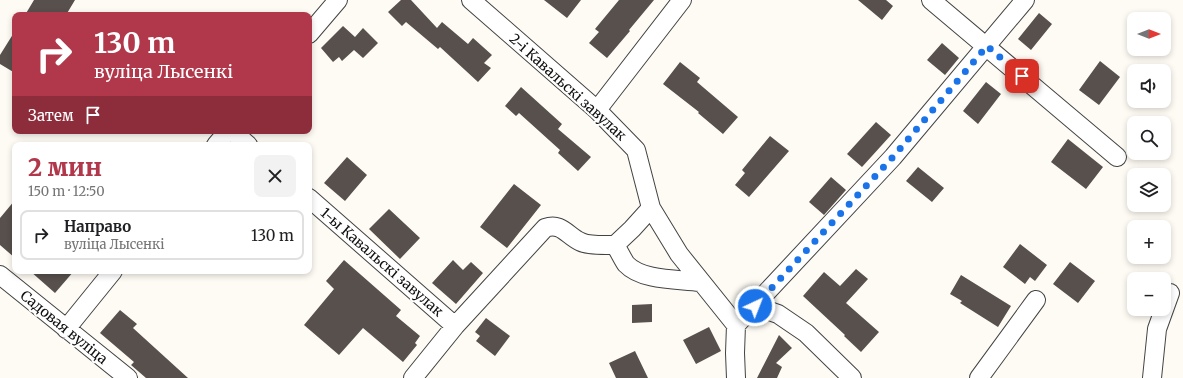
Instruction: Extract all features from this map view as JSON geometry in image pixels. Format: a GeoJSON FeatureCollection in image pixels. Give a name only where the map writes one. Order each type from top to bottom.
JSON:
{"type":"FeatureCollection","features":[{"type":"Feature","properties":{"kind":"street"},"geometry":{"type":"LineString","coordinates":[[312,30],[338,0]]}},
{"type":"Feature","properties":{"kind":"street","name":"2-і Кавальскі завулак"},"geometry":{"type":"LineString","coordinates":[[471,0],[597,110],[636,150],[651,208],[679,254],[736,325]]}},
{"type":"Feature","properties":{"kind":"street"},"geometry":{"type":"LineString","coordinates":[[597,110],[682,0]]}},
{"type":"Feature","properties":{"kind":"street"},"geometry":{"type":"LineString","coordinates":[[931,0],[1117,156]]}},
{"type":"Feature","properties":{"kind":"street"},"geometry":{"type":"LineString","coordinates":[[736,378],[736,325],[893,157],[1025,0]]}},
{"type":"Feature","properties":{"kind":"street"},"geometry":{"type":"LineString","coordinates":[[219,142],[225,134]]}},
{"type":"Feature","properties":{"kind":"street"},"geometry":{"type":"LineString","coordinates":[[235,134],[245,142]]}},
{"type":"Feature","properties":{"kind":"street","name":"1-ы Кавальскі завулак"},"geometry":{"type":"LineString","coordinates":[[312,201],[455,326]]}},
{"type":"Feature","properties":{"kind":"street"},"geometry":{"type":"LineString","coordinates":[[651,208],[615,245],[627,264],[640,274],[657,278],[700,282]]}},
{"type":"Feature","properties":{"kind":"street","name":"1-ы Кавальскі завулак"},"geometry":{"type":"LineString","coordinates":[[413,378],[455,326],[545,228],[553,225],[559,227],[582,243],[615,245]]}},
{"type":"Feature","properties":{"kind":"street"},"geometry":{"type":"LineString","coordinates":[[66,328],[111,274]]}},
{"type":"Feature","properties":{"kind":"street","name":"Садовая вуліца"},"geometry":{"type":"LineString","coordinates":[[0,275],[128,378]]}},
{"type":"Feature","properties":{"kind":"street"},"geometry":{"type":"LineString","coordinates":[[979,378],[1036,300]]}},
{"type":"Feature","properties":{"kind":"street"},"geometry":{"type":"LineString","coordinates":[[755,306],[778,314],[806,333],[852,378]]}},
{"type":"Feature","properties":{"kind":"street"},"geometry":{"type":"LineString","coordinates":[[1152,378],[1157,329],[1162,316]]}},
{"type":"Feature","properties":{"kind":"building"},"geometry":{"type":"Polygon","coordinates":[[[34,0],[75,0],[68,12],[27,12],[34,0]]]}},
{"type":"Feature","properties":{"kind":"building"},"geometry":{"type":"Polygon","coordinates":[[[401,0],[411,0],[437,28],[442,22],[468,44],[473,38],[492,55],[484,63],[491,68],[478,82],[440,47],[438,49],[406,22],[402,26],[388,12],[401,0]]]}},
{"type":"Feature","properties":{"kind":"building"},"geometry":{"type":"Polygon","coordinates":[[[544,0],[581,0],[567,18],[544,0]]]}},
{"type":"Feature","properties":{"kind":"building"},"geometry":{"type":"Polygon","coordinates":[[[619,0],[654,0],[607,58],[589,43],[599,32],[595,29],[619,0]]]}},
{"type":"Feature","properties":{"kind":"building"},"geometry":{"type":"Polygon","coordinates":[[[858,0],[886,0],[893,6],[882,20],[858,0]]]}},
{"type":"Feature","properties":{"kind":"building"},"geometry":{"type":"Polygon","coordinates":[[[1039,13],[1052,24],[1031,50],[1018,39],[1039,13]]]}},
{"type":"Feature","properties":{"kind":"building"},"geometry":{"type":"Polygon","coordinates":[[[343,26],[355,37],[363,28],[378,43],[363,58],[354,50],[342,61],[339,57],[333,62],[321,48],[343,26]]]}},
{"type":"Feature","properties":{"kind":"building"},"geometry":{"type":"Polygon","coordinates":[[[12,36],[12,71],[0,64],[0,55],[12,36]]]}},
{"type":"Feature","properties":{"kind":"building"},"geometry":{"type":"Polygon","coordinates":[[[942,43],[959,58],[945,75],[927,60],[942,43]]]}},
{"type":"Feature","properties":{"kind":"building"},"geometry":{"type":"Polygon","coordinates":[[[1100,61],[1120,77],[1099,105],[1079,90],[1100,61]]]}},
{"type":"Feature","properties":{"kind":"building"},"geometry":{"type":"Polygon","coordinates":[[[680,62],[700,78],[697,82],[738,117],[723,134],[698,113],[699,112],[663,84],[680,62]]]}},
{"type":"Feature","properties":{"kind":"building"},"geometry":{"type":"Polygon","coordinates":[[[986,82],[1001,94],[978,124],[963,111],[986,82]]]}},
{"type":"Feature","properties":{"kind":"building"},"geometry":{"type":"Polygon","coordinates":[[[521,87],[562,124],[558,129],[591,157],[578,171],[558,153],[560,150],[519,113],[516,116],[505,106],[521,87]]]}},
{"type":"Feature","properties":{"kind":"building"},"geometry":{"type":"Polygon","coordinates":[[[876,122],[891,135],[862,167],[847,154],[876,122]]]}},
{"type":"Feature","properties":{"kind":"building"},"geometry":{"type":"Polygon","coordinates":[[[770,136],[789,151],[749,197],[735,185],[745,173],[742,170],[770,136]]]}},
{"type":"Feature","properties":{"kind":"building"},"geometry":{"type":"Polygon","coordinates":[[[1068,139],[1103,167],[1086,189],[1051,162],[1068,139]]]}},
{"type":"Feature","properties":{"kind":"building"},"geometry":{"type":"Polygon","coordinates":[[[347,157],[367,175],[345,201],[324,183],[347,157]]]}},
{"type":"Feature","properties":{"kind":"building"},"geometry":{"type":"Polygon","coordinates":[[[918,167],[944,188],[932,202],[906,181],[918,167]]]}},
{"type":"Feature","properties":{"kind":"building"},"geometry":{"type":"Polygon","coordinates":[[[831,177],[846,190],[824,215],[809,202],[831,177]]]}},
{"type":"Feature","properties":{"kind":"building"},"geometry":{"type":"Polygon","coordinates":[[[514,184],[541,205],[507,248],[480,227],[514,184]]]}},
{"type":"Feature","properties":{"kind":"building"},"geometry":{"type":"Polygon","coordinates":[[[12,204],[12,255],[0,245],[0,218],[12,204]]]}},
{"type":"Feature","properties":{"kind":"building"},"geometry":{"type":"Polygon","coordinates":[[[389,209],[420,238],[400,259],[369,229],[389,209]]]}},
{"type":"Feature","properties":{"kind":"building"},"geometry":{"type":"Polygon","coordinates":[[[1020,244],[1047,265],[1035,281],[1030,277],[1025,284],[1003,267],[1020,244]]]}},
{"type":"Feature","properties":{"kind":"building"},"geometry":{"type":"Polygon","coordinates":[[[344,260],[401,310],[396,316],[420,336],[415,343],[417,345],[403,362],[363,328],[339,355],[304,325],[334,289],[326,281],[344,260]]]}},
{"type":"Feature","properties":{"kind":"building"},"geometry":{"type":"Polygon","coordinates":[[[453,260],[463,270],[471,262],[483,273],[456,304],[432,283],[453,260]]]}},
{"type":"Feature","properties":{"kind":"building"},"geometry":{"type":"Polygon","coordinates":[[[1070,262],[1095,281],[1078,303],[1053,284],[1070,262]]]}},
{"type":"Feature","properties":{"kind":"building"},"geometry":{"type":"Polygon","coordinates":[[[856,269],[868,279],[846,303],[879,332],[861,352],[803,296],[824,272],[840,286],[856,269]]]}},
{"type":"Feature","properties":{"kind":"building"},"geometry":{"type":"Polygon","coordinates":[[[33,274],[71,274],[55,293],[33,274]]]}},
{"type":"Feature","properties":{"kind":"building"},"geometry":{"type":"Polygon","coordinates":[[[961,275],[1011,306],[998,327],[960,303],[962,301],[950,294],[961,275]]]}},
{"type":"Feature","properties":{"kind":"building"},"geometry":{"type":"Polygon","coordinates":[[[652,304],[652,322],[632,323],[632,305],[652,304]]]}},
{"type":"Feature","properties":{"kind":"building"},"geometry":{"type":"Polygon","coordinates":[[[120,310],[137,324],[133,328],[188,378],[146,378],[131,365],[134,362],[100,333],[120,310]]]}},
{"type":"Feature","properties":{"kind":"building"},"geometry":{"type":"Polygon","coordinates":[[[486,318],[510,336],[495,356],[476,341],[480,336],[475,332],[486,318]]]}},
{"type":"Feature","properties":{"kind":"building"},"geometry":{"type":"Polygon","coordinates":[[[709,327],[721,351],[696,364],[683,340],[709,327]]]}},
{"type":"Feature","properties":{"kind":"building"},"geometry":{"type":"Polygon","coordinates":[[[779,335],[792,348],[776,363],[782,367],[777,378],[757,378],[779,335]]]}},
{"type":"Feature","properties":{"kind":"building"},"geometry":{"type":"Polygon","coordinates":[[[635,351],[648,378],[616,378],[609,363],[635,351]]]}},
{"type":"Feature","properties":{"kind":"route"},"geometry":{"type":"LineString","coordinates":[[755,306],[893,157],[987,46],[1022,76]]}}]}
